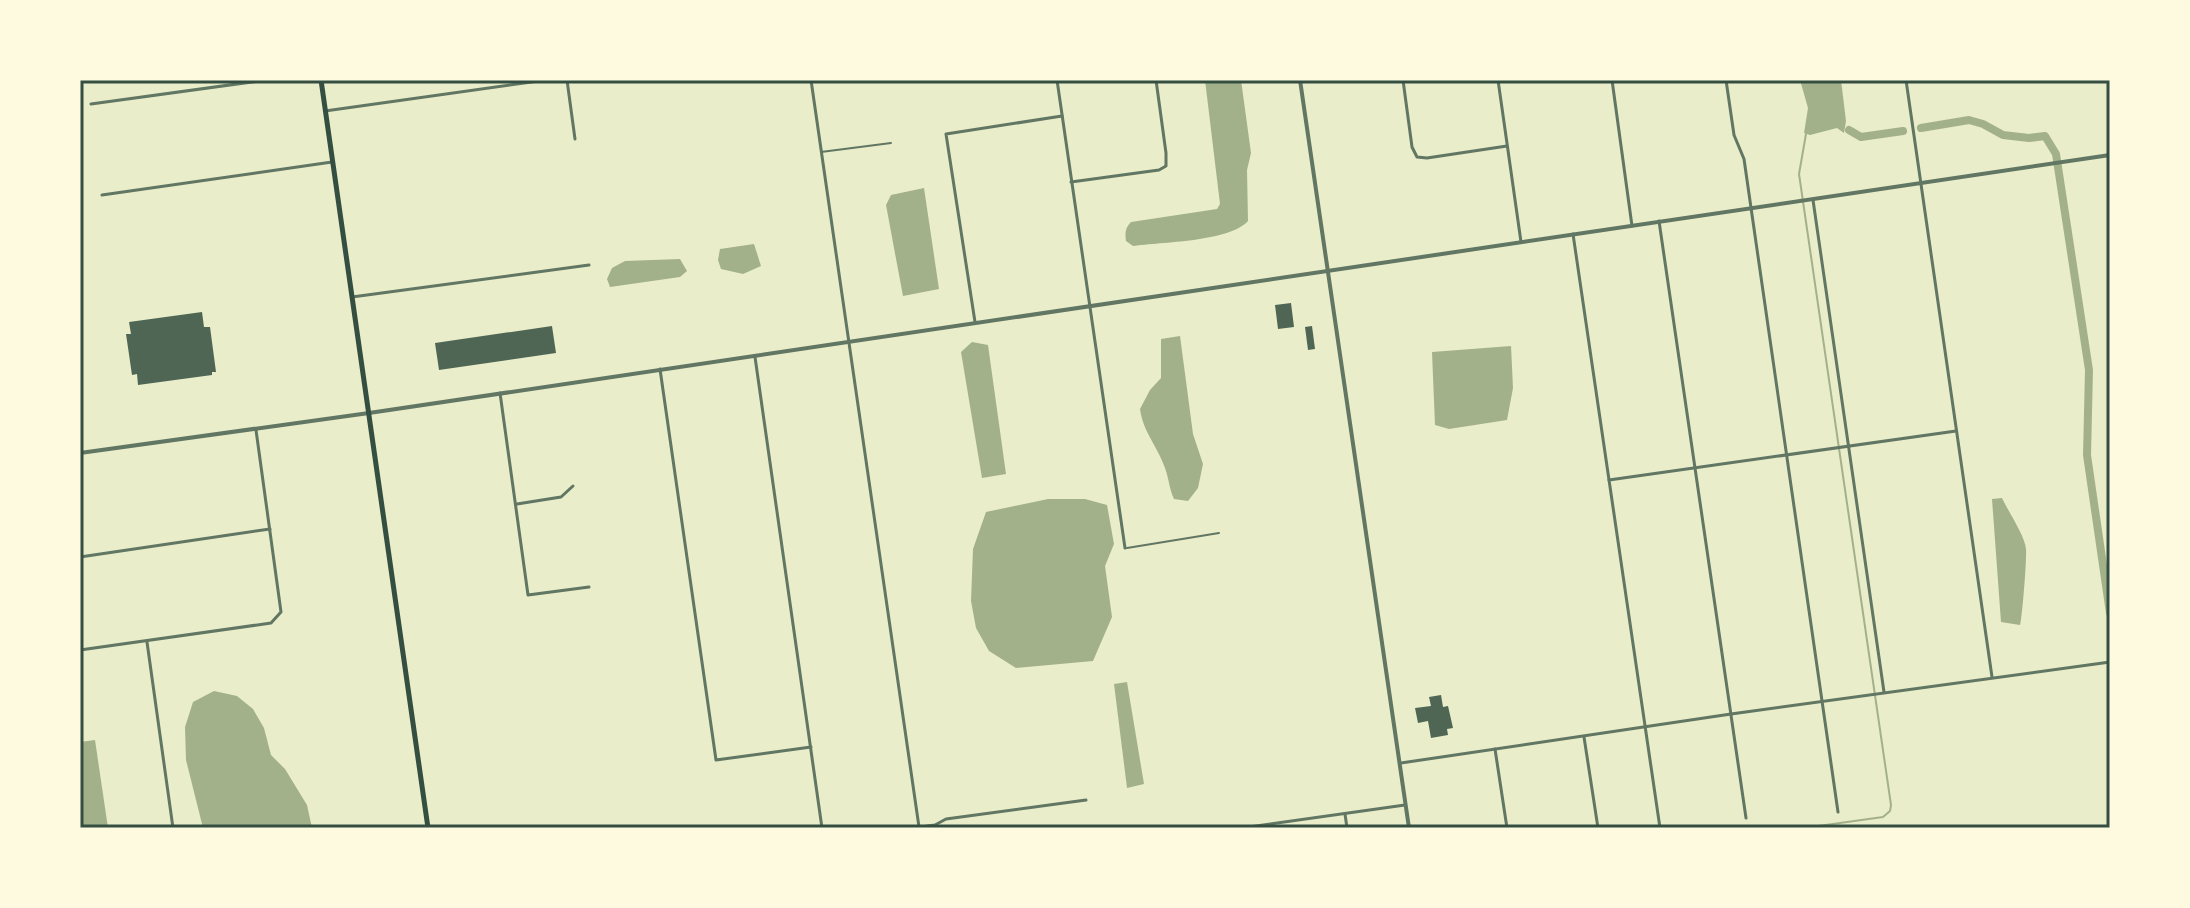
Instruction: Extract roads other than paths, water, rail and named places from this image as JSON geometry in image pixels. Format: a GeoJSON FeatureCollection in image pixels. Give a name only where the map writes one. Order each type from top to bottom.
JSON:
{"type":"FeatureCollection","features":[{"type":"Feature","properties":{"kind":"main road"},"geometry":{"type":"LineString","coordinates":[[321,80],[428,828]]}},
{"type":"Feature","properties":{"kind":"street"},"geometry":{"type":"LineString","coordinates":[[91,104],[266,80]]}},
{"type":"Feature","properties":{"kind":"street"},"geometry":{"type":"LineString","coordinates":[[325,111],[546,80]]}},
{"type":"Feature","properties":{"kind":"street"},"geometry":{"type":"LineString","coordinates":[[567,80],[575,139]]}},
{"type":"Feature","properties":{"kind":"street"},"geometry":{"type":"LineString","coordinates":[[811,80],[918,828],[946,819],[1086,800]]}},
{"type":"Feature","properties":{"kind":"street"},"geometry":{"type":"LineString","coordinates":[[1057,80],[1125,548]]}},
{"type":"Feature","properties":{"kind":"street"},"geometry":{"type":"LineString","coordinates":[[1071,182],[1159,170],[1166,166],[1156,80]]}},
{"type":"Feature","properties":{"kind":"street"},"geometry":{"type":"LineString","coordinates":[[1300,80],[1409,828]]}},
{"type":"Feature","properties":{"kind":"street"},"geometry":{"type":"LineString","coordinates":[[1403,80],[1412,147],[1417,157],[1507,146]]}},
{"type":"Feature","properties":{"kind":"street"},"geometry":{"type":"LineString","coordinates":[[1498,80],[1521,242]]}},
{"type":"Feature","properties":{"kind":"street"},"geometry":{"type":"LineString","coordinates":[[1612,80],[1632,226]]}},
{"type":"Feature","properties":{"kind":"street"},"geometry":{"type":"LineString","coordinates":[[1726,80],[1734,135],[1744,159],[1838,812]]}},
{"type":"Feature","properties":{"kind":"street"},"geometry":{"type":"LineString","coordinates":[[1906,80],[1992,677]]}},
{"type":"Feature","properties":{"kind":"street"},"geometry":{"type":"LineString","coordinates":[[975,322],[946,134],[1062,116]]}},
{"type":"Feature","properties":{"kind":"street"},"geometry":{"type":"LineString","coordinates":[[80,453],[2110,155]]}},
{"type":"Feature","properties":{"kind":"street"},"geometry":{"type":"LineString","coordinates":[[102,195],[333,162]]}},
{"type":"Feature","properties":{"kind":"street"},"geometry":{"type":"LineString","coordinates":[[1811,200],[1882,692]]}},
{"type":"Feature","properties":{"kind":"street"},"geometry":{"type":"LineString","coordinates":[[1659,221],[1746,818]]}},
{"type":"Feature","properties":{"kind":"street"},"geometry":{"type":"LineString","coordinates":[[1573,234],[1660,828]]}},
{"type":"Feature","properties":{"kind":"street"},"geometry":{"type":"LineString","coordinates":[[352,297],[589,265]]}},
{"type":"Feature","properties":{"kind":"street"},"geometry":{"type":"LineString","coordinates":[[755,355],[822,828]]}},
{"type":"Feature","properties":{"kind":"street"},"geometry":{"type":"LineString","coordinates":[[660,369],[716,760],[811,747]]}},
{"type":"Feature","properties":{"kind":"street"},"geometry":{"type":"LineString","coordinates":[[500,393],[528,595],[589,587]]}},
{"type":"Feature","properties":{"kind":"street"},"geometry":{"type":"LineString","coordinates":[[80,650],[271,623],[281,612],[256,429]]}},
{"type":"Feature","properties":{"kind":"street"},"geometry":{"type":"LineString","coordinates":[[1609,480],[1956,431]]}},
{"type":"Feature","properties":{"kind":"street"},"geometry":{"type":"LineString","coordinates":[[516,504],[561,497],[573,486]]}},
{"type":"Feature","properties":{"kind":"street"},"geometry":{"type":"LineString","coordinates":[[80,557],[270,529]]}},
{"type":"Feature","properties":{"kind":"street"},"geometry":{"type":"LineString","coordinates":[[147,640],[173,828]]}},
{"type":"Feature","properties":{"kind":"street"},"geometry":{"type":"LineString","coordinates":[[1399,763],[2110,662]]}},
{"type":"Feature","properties":{"kind":"street"},"geometry":{"type":"LineString","coordinates":[[1584,736],[1598,828]]}},
{"type":"Feature","properties":{"kind":"street"},"geometry":{"type":"LineString","coordinates":[[1495,749],[1507,828]]}},
{"type":"Feature","properties":{"kind":"street"},"geometry":{"type":"LineString","coordinates":[[1242,828],[1405,805]]}},
{"type":"Feature","properties":{"kind":"street"},"geometry":{"type":"LineString","coordinates":[[1345,814],[1347,828]]}},
{"type":"Feature","properties":{"kind":"lane"},"geometry":{"type":"LineString","coordinates":[[821,152],[891,143]]}},
{"type":"Feature","properties":{"kind":"lane"},"geometry":{"type":"LineString","coordinates":[[1125,548],[1219,533]]}},
{"type":"Feature","properties":{"kind":"waterway"},"geometry":{"type":"LineString","coordinates":[[1921,128],[1969,120],[2003,135],[2045,136],[2056,154],[2089,370],[2087,455],[2110,613]]}},
{"type":"Feature","properties":{"kind":"waterway"},"geometry":{"type":"LineString","coordinates":[[1849,130],[1861,137],[1903,131]]}},
{"type":"Feature","properties":{"kind":"waterway"},"geometry":{"type":"LineString","coordinates":[[1804,828],[1883,817],[1890,811],[1891,805],[1799,174],[1806,134]]}}]}
